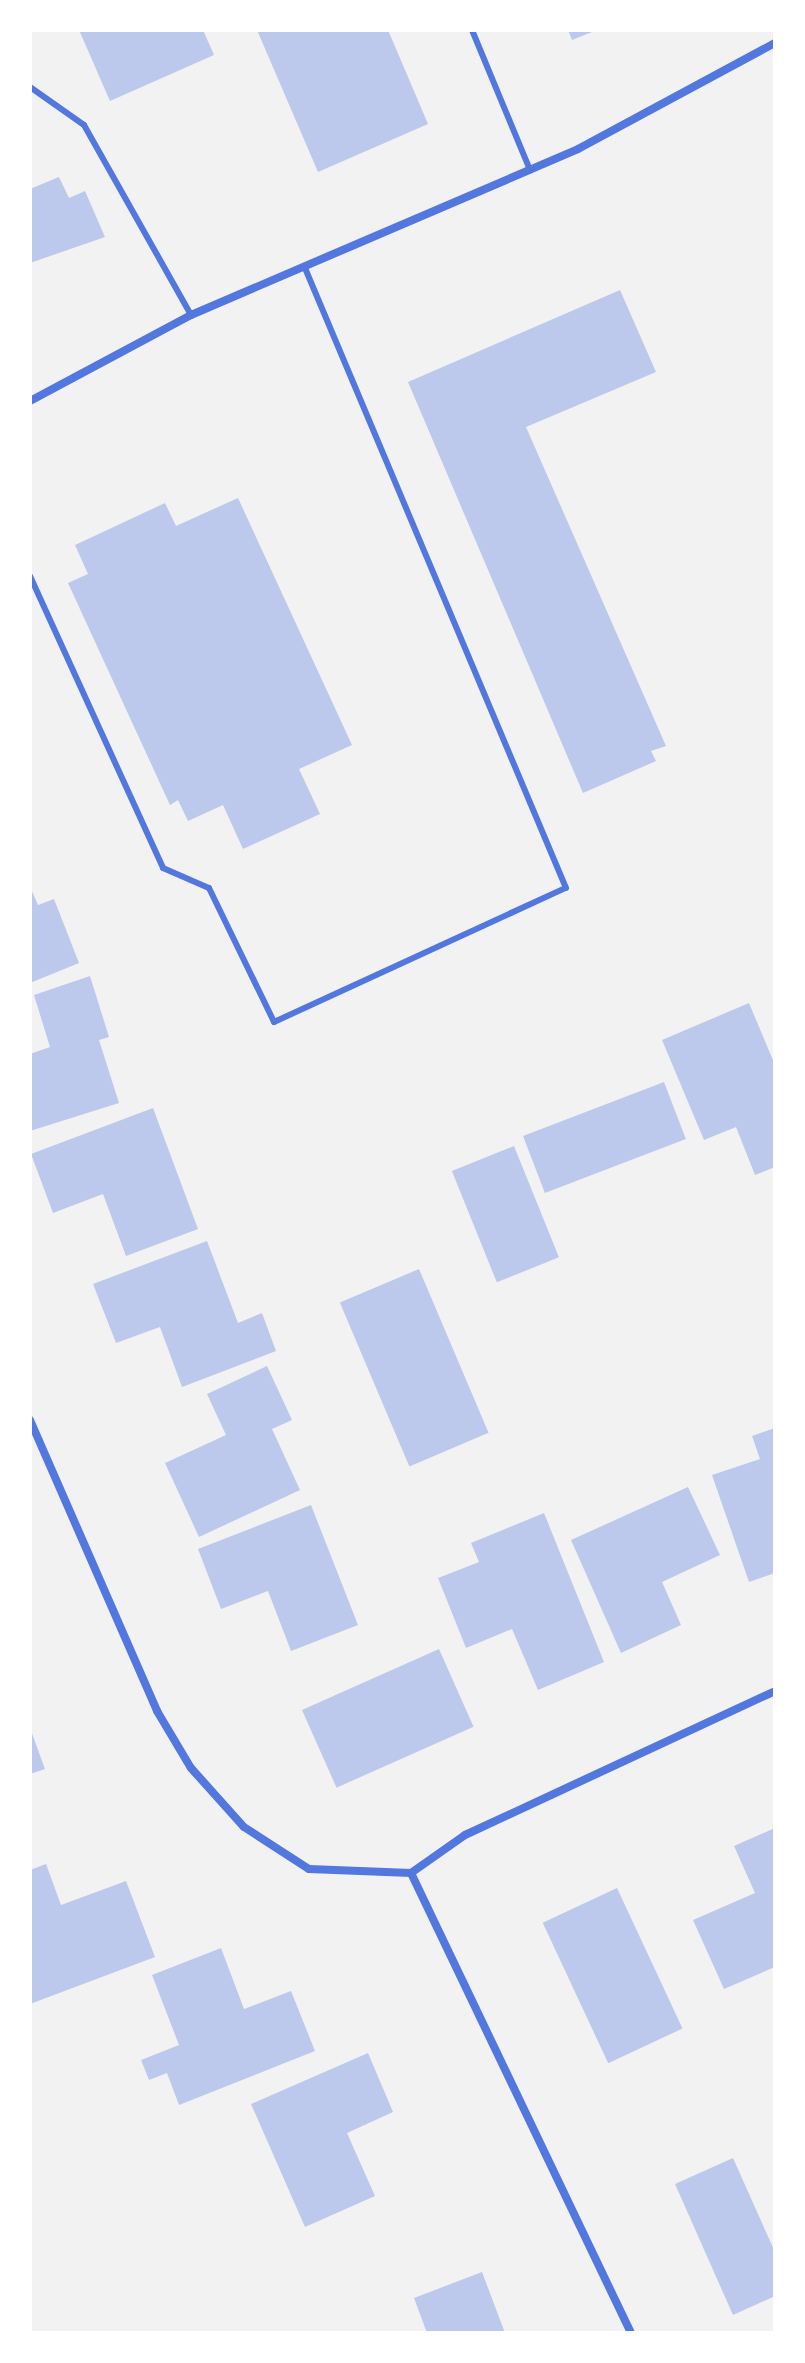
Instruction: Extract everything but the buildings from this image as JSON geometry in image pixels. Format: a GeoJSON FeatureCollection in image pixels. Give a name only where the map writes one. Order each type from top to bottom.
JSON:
{"type":"FeatureCollection","features":[{"type":"Feature","properties":{"kind":"street"},"geometry":{"type":"LineString","coordinates":[[30,401],[191,315],[530,170],[775,43]]}},
{"type":"Feature","properties":{"kind":"street"},"geometry":{"type":"LineString","coordinates":[[30,1420],[157,1711],[191,1768],[244,1827],[309,1869],[411,1873],[465,1835],[775,1691]]}},
{"type":"Feature","properties":{"kind":"street"},"geometry":{"type":"LineString","coordinates":[[411,1873],[631,2333]]}},
{"type":"Feature","properties":{"kind":"lane"},"geometry":{"type":"LineString","coordinates":[[472,30],[530,170]]}},
{"type":"Feature","properties":{"kind":"lane"},"geometry":{"type":"LineString","coordinates":[[30,87],[84,125],[191,315]]}},
{"type":"Feature","properties":{"kind":"lane"},"geometry":{"type":"LineString","coordinates":[[30,576],[163,868],[209,888],[274,1022],[566,888],[305,268]]}}]}
